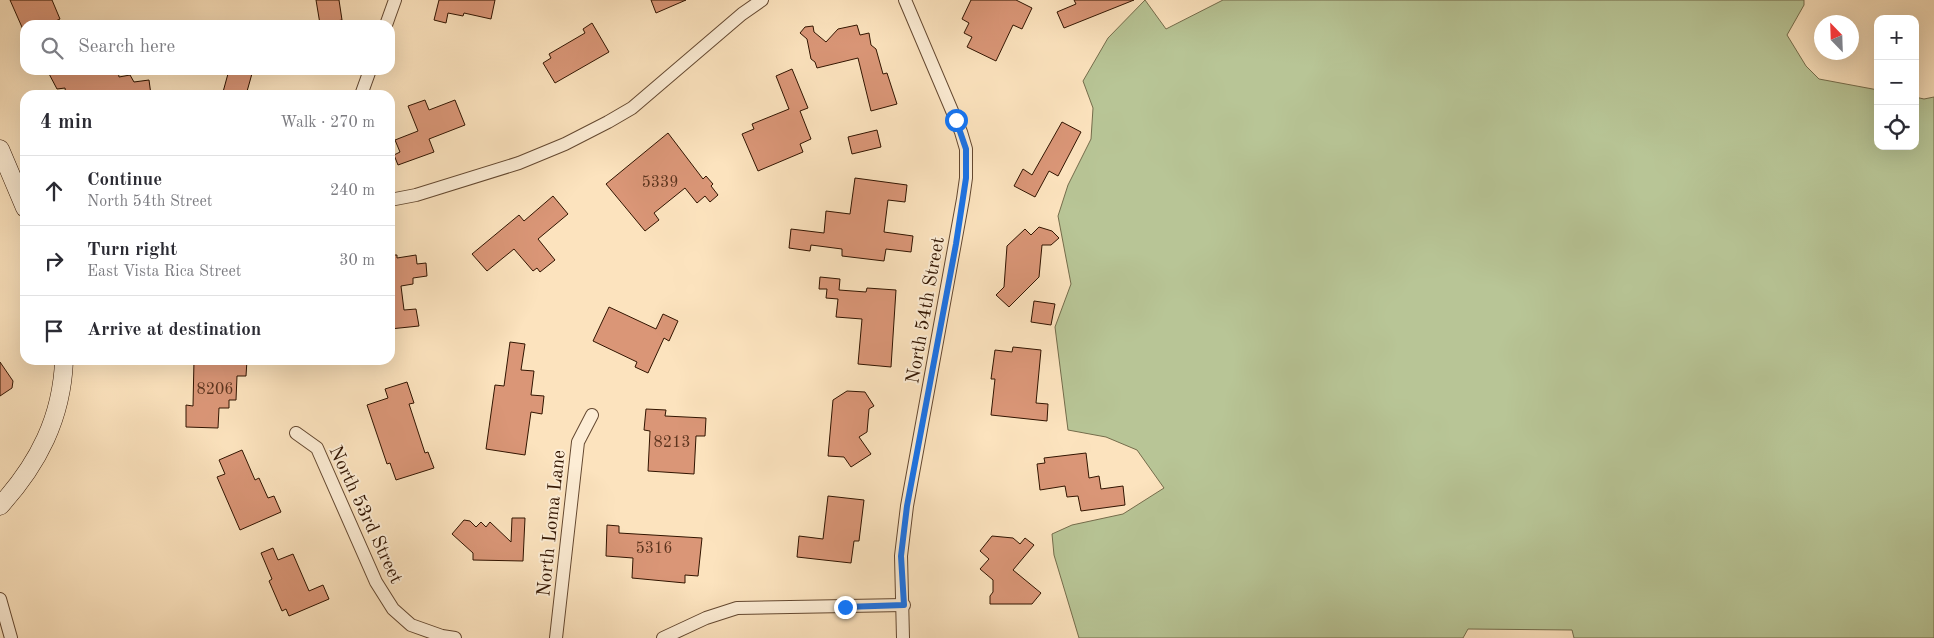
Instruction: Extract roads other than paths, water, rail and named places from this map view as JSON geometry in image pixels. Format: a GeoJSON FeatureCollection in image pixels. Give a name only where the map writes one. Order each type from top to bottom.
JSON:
{"type":"FeatureCollection","features":[{"type":"Feature","properties":{"kind":"street"},"geometry":{"type":"LineString","coordinates":[[388,20],[395,0]]}},
{"type":"Feature","properties":{"kind":"street"},"geometry":{"type":"LineString","coordinates":[[395,199],[416,195],[519,163],[565,144],[608,122],[632,108],[742,14],[762,0]]}},
{"type":"Feature","properties":{"kind":"street","name":"North 54th Street"},"geometry":{"type":"LineString","coordinates":[[903,638],[904,605],[901,556],[907,506],[957,235],[966,167],[966,149],[961,132],[905,0]]}},
{"type":"Feature","properties":{"kind":"street"},"geometry":{"type":"LineString","coordinates":[[363,90],[368,75]]}},
{"type":"Feature","properties":{"kind":"street"},"geometry":{"type":"LineString","coordinates":[[0,149],[20,196]]}},
{"type":"Feature","properties":{"kind":"street"},"geometry":{"type":"LineString","coordinates":[[0,506],[16,489],[36,460],[48,436],[57,408],[63,365]]}},
{"type":"Feature","properties":{"kind":"street","name":"North Loma Lane"},"geometry":{"type":"LineString","coordinates":[[556,638],[578,442],[592,415]]}},
{"type":"Feature","properties":{"kind":"street","name":"North 53rd Street"},"geometry":{"type":"LineString","coordinates":[[296,433],[317,448],[376,582],[393,609],[411,625],[442,636],[455,638]]}},
{"type":"Feature","properties":{"kind":"street"},"geometry":{"type":"LineString","coordinates":[[0,599],[11,638]]}},
{"type":"Feature","properties":{"kind":"street"},"geometry":{"type":"LineString","coordinates":[[663,638],[706,618],[737,608],[904,605]]}}]}
